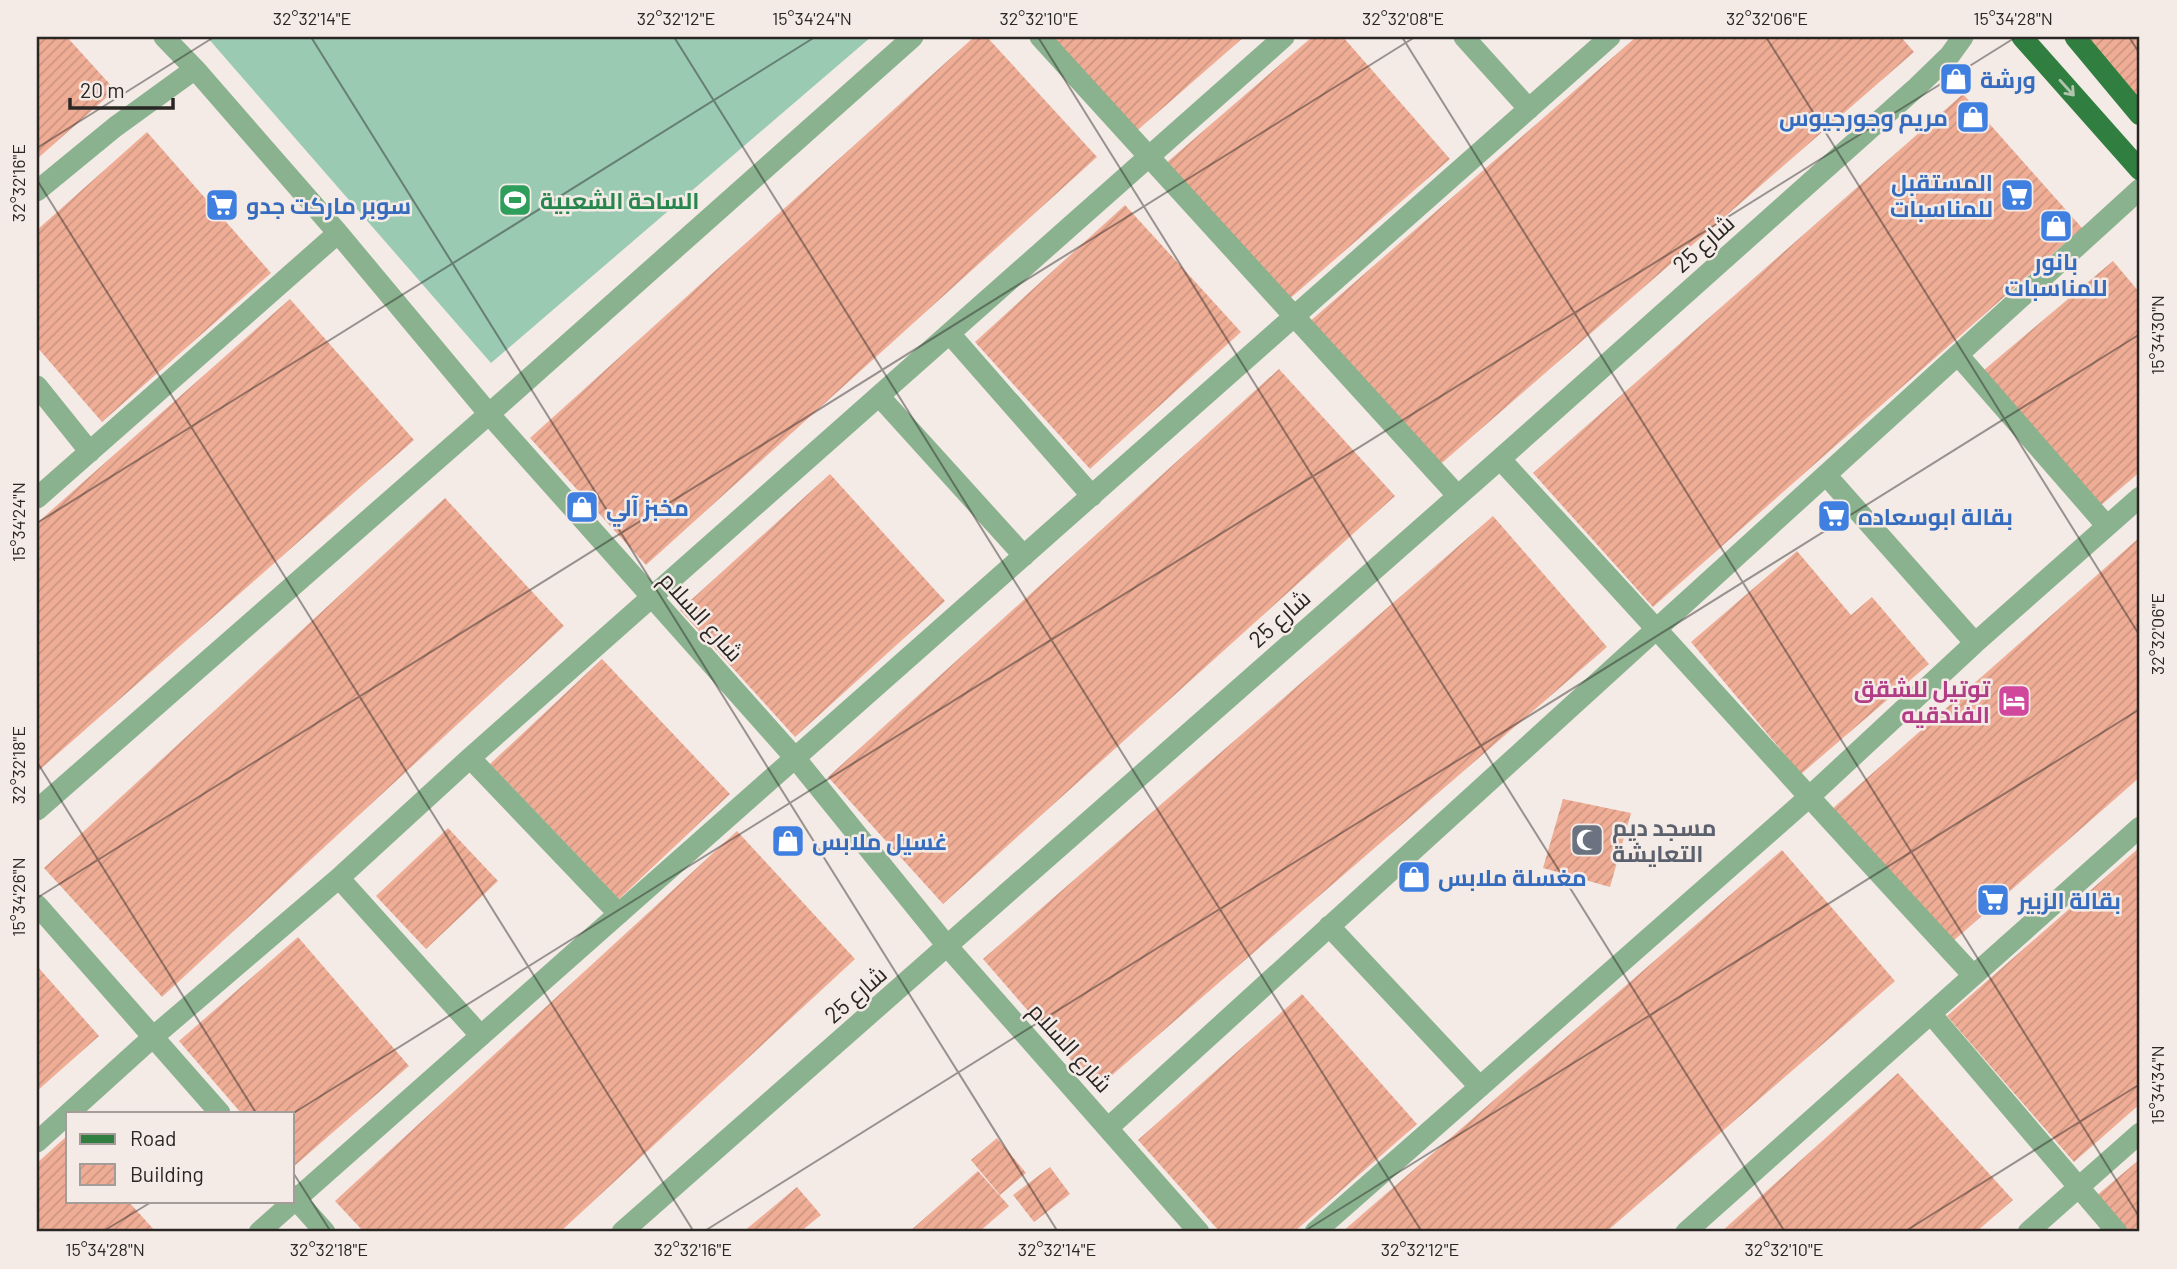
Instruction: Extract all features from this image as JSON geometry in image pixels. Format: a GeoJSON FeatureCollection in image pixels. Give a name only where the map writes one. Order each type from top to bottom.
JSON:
{"type":"FeatureCollection","features":[{"type":"Feature","properties":{"kind":"main road"},"geometry":{"type":"LineString","coordinates":[[2022,37],[2140,170]]}},
{"type":"Feature","properties":{"kind":"main road"},"geometry":{"type":"LineString","coordinates":[[2075,37],[2140,115]]}},
{"type":"Feature","properties":{"kind":"street","name":"شارع السلام"},"geometry":{"type":"LineString","coordinates":[[164,37],[338,233],[489,414],[796,759],[948,947],[1199,1232]]}},
{"type":"Feature","properties":{"kind":"street"},"geometry":{"type":"LineString","coordinates":[[37,810],[489,414],[913,37]]}},
{"type":"Feature","properties":{"kind":"street"},"geometry":{"type":"LineString","coordinates":[[1040,37],[1457,495]]}},
{"type":"Feature","properties":{"kind":"street"},"geometry":{"type":"LineString","coordinates":[[70,1112],[153,1037],[339,878],[470,758],[1284,37]]}},
{"type":"Feature","properties":{"kind":"street"},"geometry":{"type":"LineString","coordinates":[[1464,37],[1529,109]]}},
{"type":"Feature","properties":{"kind":"street","name":"شارع 25"},"geometry":{"type":"LineString","coordinates":[[622,1232],[1500,459],[1917,87],[1950,55],[1963,37]]}},
{"type":"Feature","properties":{"kind":"street"},"geometry":{"type":"LineString","coordinates":[[325,1232],[294,1197],[796,759],[1607,38]]}},
{"type":"Feature","properties":{"kind":"street"},"geometry":{"type":"LineString","coordinates":[[37,191],[115,127],[195,69]]}},
{"type":"Feature","properties":{"kind":"street"},"geometry":{"type":"LineString","coordinates":[[1108,1128],[2140,189]]}},
{"type":"Feature","properties":{"kind":"street"},"geometry":{"type":"LineString","coordinates":[[37,498],[338,233]]}},
{"type":"Feature","properties":{"kind":"street"},"geometry":{"type":"LineString","coordinates":[[950,334],[1092,496]]}},
{"type":"Feature","properties":{"kind":"street"},"geometry":{"type":"LineString","coordinates":[[1958,355],[2106,526]]}},
{"type":"Feature","properties":{"kind":"street"},"geometry":{"type":"LineString","coordinates":[[37,386],[90,452]]}},
{"type":"Feature","properties":{"kind":"street"},"geometry":{"type":"LineString","coordinates":[[880,397],[1024,556]]}},
{"type":"Feature","properties":{"kind":"street"},"geometry":{"type":"LineString","coordinates":[[1500,459],[1973,975]]}},
{"type":"Feature","properties":{"kind":"street"},"geometry":{"type":"LineString","coordinates":[[1826,475],[1975,642]]}},
{"type":"Feature","properties":{"kind":"street"},"geometry":{"type":"LineString","coordinates":[[1315,1232],[1808,798],[1975,642],[2140,497]]}},
{"type":"Feature","properties":{"kind":"street"},"geometry":{"type":"LineString","coordinates":[[470,758],[619,914]]}},
{"type":"Feature","properties":{"kind":"street"},"geometry":{"type":"LineString","coordinates":[[1686,1232],[2140,827]]}},
{"type":"Feature","properties":{"kind":"street"},"geometry":{"type":"LineString","coordinates":[[339,878],[481,1036]]}},
{"type":"Feature","properties":{"kind":"street"},"geometry":{"type":"LineString","coordinates":[[37,905],[219,1112]]}},
{"type":"Feature","properties":{"kind":"street"},"geometry":{"type":"LineString","coordinates":[[1329,926],[1480,1087]]}},
{"type":"Feature","properties":{"kind":"street"},"geometry":{"type":"LineString","coordinates":[[1931,1014],[2117,1232]]}},
{"type":"Feature","properties":{"kind":"street"},"geometry":{"type":"LineString","coordinates":[[37,1142],[66,1116]]}},
{"type":"Feature","properties":{"kind":"street"},"geometry":{"type":"LineString","coordinates":[[2028,1232],[2140,1133]]}},
{"type":"Feature","properties":{"kind":"street"},"geometry":{"type":"LineString","coordinates":[[258,1232],[289,1202]]}},
{"type":"Feature","properties":{"kind":"green space","name":"الساحة الشعبية"},"geometry":{"type":"Polygon","coordinates":[[[207,37],[871,37],[491,363],[207,37]]]}},
{"type":"Feature","properties":{"kind":"building"},"geometry":{"type":"Polygon","coordinates":[[[37,37],[67,37],[115,90],[37,159],[37,37]]]}},
{"type":"Feature","properties":{"kind":"building"},"geometry":{"type":"Polygon","coordinates":[[[974,37],[987,37],[1097,157],[646,565],[530,438],[974,37]]]}},
{"type":"Feature","properties":{"kind":"building"},"geometry":{"type":"Polygon","coordinates":[[[1046,37],[1244,37],[1132,135],[1046,37]]]}},
{"type":"Feature","properties":{"kind":"building"},"geometry":{"type":"Polygon","coordinates":[[[1312,37],[1343,37],[1450,159],[1286,302],[1165,164],[1312,37]]]}},
{"type":"Feature","properties":{"kind":"building"},"geometry":{"type":"Polygon","coordinates":[[[1636,37],[1901,37],[1914,52],[1435,469],[1308,323],[1636,37]]]}},
{"type":"Feature","properties":{"kind":"building"},"geometry":{"type":"Polygon","coordinates":[[[2082,37],[2140,37],[2140,105],[2082,37]]]}},
{"type":"Feature","properties":{"kind":"building"},"geometry":{"type":"Polygon","coordinates":[[[1963,94],[2082,228],[1653,607],[1533,473],[1963,94]]]}},
{"type":"Feature","properties":{"kind":"building"},"geometry":{"type":"Polygon","coordinates":[[[147,132],[271,273],[102,422],[37,347],[37,230],[147,132]]]}},
{"type":"Feature","properties":{"kind":"building"},"geometry":{"type":"Polygon","coordinates":[[[1125,205],[1241,332],[1090,469],[975,342],[1125,205]]]}},
{"type":"Feature","properties":{"kind":"building"},"geometry":{"type":"Polygon","coordinates":[[[2113,261],[2140,293],[2140,472],[2100,506],[1984,370],[2113,261]]]}},
{"type":"Feature","properties":{"kind":"building"},"geometry":{"type":"Polygon","coordinates":[[[290,299],[414,440],[37,772],[37,523],[290,299]]]}},
{"type":"Feature","properties":{"kind":"building"},"geometry":{"type":"Polygon","coordinates":[[[1279,369],[1395,496],[943,904],[828,777],[1279,369]]]}},
{"type":"Feature","properties":{"kind":"building"},"geometry":{"type":"Polygon","coordinates":[[[830,474],[945,601],[795,737],[680,610],[830,474]]]}},
{"type":"Feature","properties":{"kind":"building"},"geometry":{"type":"Polygon","coordinates":[[[445,498],[564,626],[162,997],[44,868],[445,498]]]}},
{"type":"Feature","properties":{"kind":"building"},"geometry":{"type":"Polygon","coordinates":[[[1493,516],[1607,647],[1096,1089],[983,959],[1493,516]]]}},
{"type":"Feature","properties":{"kind":"building"},"geometry":{"type":"Polygon","coordinates":[[[2140,537],[2140,777],[1951,943],[1832,809],[2140,537]]]}},
{"type":"Feature","properties":{"kind":"building"},"geometry":{"type":"Polygon","coordinates":[[[1797,551],[1851,615],[1872,597],[1929,664],[1801,774],[1691,642],[1797,551]]]}},
{"type":"Feature","properties":{"kind":"building"},"geometry":{"type":"Polygon","coordinates":[[[602,659],[730,794],[619,899],[490,764],[602,659]]]}},
{"type":"Feature","properties":{"kind":"building","name":"مسجد ديم التعايشة"},"geometry":{"type":"Polygon","coordinates":[[[1563,799],[1631,813],[1610,887],[1543,868],[1563,799]]]}},
{"type":"Feature","properties":{"kind":"building"},"geometry":{"type":"Polygon","coordinates":[[[448,828],[498,881],[426,949],[376,896],[448,828]]]}},
{"type":"Feature","properties":{"kind":"building"},"geometry":{"type":"Polygon","coordinates":[[[737,831],[855,959],[560,1232],[364,1232],[335,1201],[737,831]]]}},
{"type":"Feature","properties":{"kind":"building"},"geometry":{"type":"Polygon","coordinates":[[[2140,847],[2140,1104],[2074,1162],[1947,1016],[2140,847]]]}},
{"type":"Feature","properties":{"kind":"building"},"geometry":{"type":"Polygon","coordinates":[[[1782,850],[1895,981],[1839,1030],[1606,1232],[1342,1232],[1782,850]]]}},
{"type":"Feature","properties":{"kind":"building"},"geometry":{"type":"Polygon","coordinates":[[[298,937],[409,1066],[294,1166],[294,1112],[240,1112],[179,1041],[298,937]]]}},
{"type":"Feature","properties":{"kind":"building"},"geometry":{"type":"Polygon","coordinates":[[[37,966],[99,1036],[37,1091],[37,966]]]}},
{"type":"Feature","properties":{"kind":"building"},"geometry":{"type":"Polygon","coordinates":[[[1302,994],[1417,1124],[1294,1232],[1220,1232],[1138,1140],[1302,994]]]}},
{"type":"Feature","properties":{"kind":"building"},"geometry":{"type":"Polygon","coordinates":[[[1898,1073],[2013,1200],[1976,1232],[1721,1232],[1898,1073]]]}},
{"type":"Feature","properties":{"kind":"building"},"geometry":{"type":"Polygon","coordinates":[[[66,1137],[66,1202],[129,1202],[156,1232],[37,1232],[37,1163],[66,1137]]]}},
{"type":"Feature","properties":{"kind":"building"},"geometry":{"type":"Polygon","coordinates":[[[997,1138],[1026,1173],[1000,1195],[971,1160],[997,1138]]]}},
{"type":"Feature","properties":{"kind":"building"},"geometry":{"type":"Polygon","coordinates":[[[2140,1159],[2140,1232],[2127,1232],[2096,1196],[2140,1159]]]}},
{"type":"Feature","properties":{"kind":"building"},"geometry":{"type":"Polygon","coordinates":[[[1050,1167],[1070,1194],[1034,1222],[1013,1195],[1050,1167]]]}},
{"type":"Feature","properties":{"kind":"building"},"geometry":{"type":"Polygon","coordinates":[[[978,1171],[1009,1206],[979,1232],[909,1232],[978,1171]]]}},
{"type":"Feature","properties":{"kind":"building"},"geometry":{"type":"Polygon","coordinates":[[[797,1187],[821,1215],[800,1232],[743,1232],[797,1187]]]}},
{"type":"Feature","properties":{"kind":"place","name":"ورشة"},"geometry":{"type":"Point","coordinates":[1956,79]}},
{"type":"Feature","properties":{"kind":"place","name":"مريم وجورجيوس"},"geometry":{"type":"Point","coordinates":[1973,117]}},
{"type":"Feature","properties":{"kind":"place","name":"المستقبل للمناسبات"},"geometry":{"type":"Point","coordinates":[2017,195]}},
{"type":"Feature","properties":{"kind":"place","name":"الساحة الشعبية"},"geometry":{"type":"Point","coordinates":[515,200]}},
{"type":"Feature","properties":{"kind":"place","name":"سوبر ماركت جدو"},"geometry":{"type":"Point","coordinates":[222,205]}},
{"type":"Feature","properties":{"kind":"place","name":"بانور للمناسبات"},"geometry":{"type":"Point","coordinates":[2056,226]}},
{"type":"Feature","properties":{"kind":"place","name":"مخبز آلي"},"geometry":{"type":"Point","coordinates":[582,507]}},
{"type":"Feature","properties":{"kind":"place","name":"بقالة ابوسعاده"},"geometry":{"type":"Point","coordinates":[1834,516]}},
{"type":"Feature","properties":{"kind":"place","name":"توتيل للشقق الفندقيه"},"geometry":{"type":"Point","coordinates":[2014,701]}},
{"type":"Feature","properties":{"kind":"place","name":"مسجد ديم التعايشة"},"geometry":{"type":"Point","coordinates":[1587,840]}},
{"type":"Feature","properties":{"kind":"place","name":"غسيل ملابس"},"geometry":{"type":"Point","coordinates":[788,841]}},
{"type":"Feature","properties":{"kind":"place","name":"مغسلة ملابس"},"geometry":{"type":"Point","coordinates":[1414,877]}},
{"type":"Feature","properties":{"kind":"place","name":"بقالة الزبير"},"geometry":{"type":"Point","coordinates":[1993,900]}}]}
